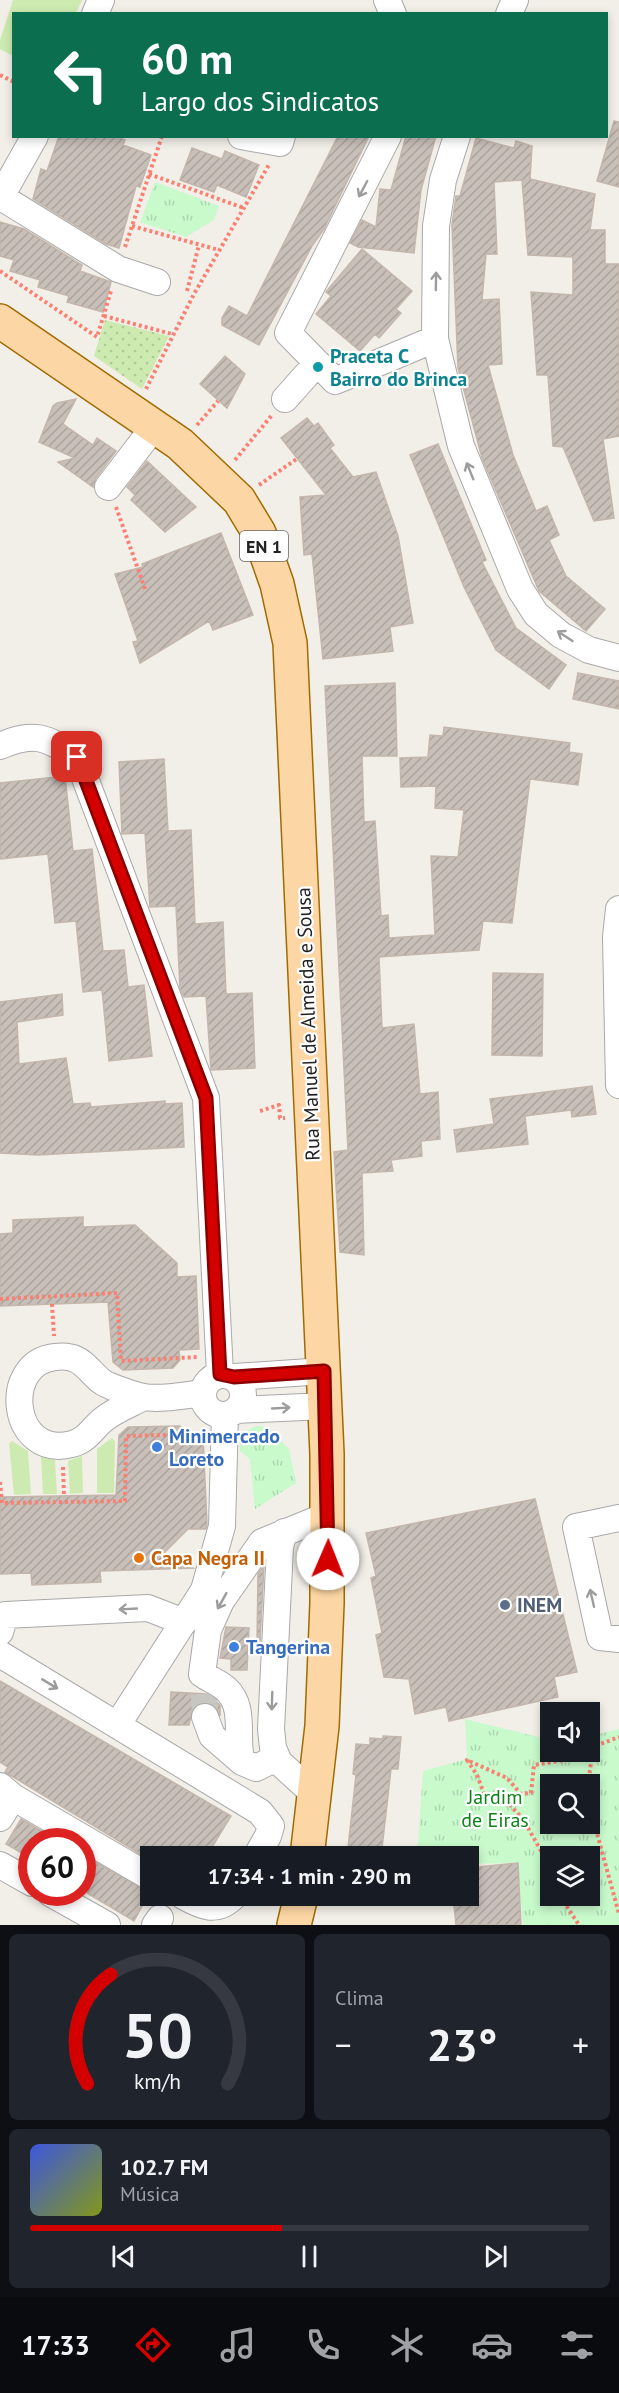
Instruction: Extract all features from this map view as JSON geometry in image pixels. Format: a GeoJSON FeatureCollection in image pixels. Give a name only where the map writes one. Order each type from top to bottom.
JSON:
{"type":"FeatureCollection","features":[{"type":"Feature","properties":{"kind":"main road","name":"Rua Manuel de Almeida e Sousa"},"geometry":{"type":"LineString","coordinates":[[0,321],[180,444],[239,500],[259,533],[277,584],[290,643],[303,894],[306,1042],[326,1406],[328,1515],[322,1726],[308,1846]]}},
{"type":"Feature","properties":{"kind":"main road"},"geometry":{"type":"LineString","coordinates":[[294,1925],[299,1906]]}},
{"type":"Feature","properties":{"kind":"street"},"geometry":{"type":"LineString","coordinates":[[34,138],[3,188],[118,268],[157,282]]}},
{"type":"Feature","properties":{"kind":"street"},"geometry":{"type":"LineString","coordinates":[[261,138],[281,140]]}},
{"type":"Feature","properties":{"kind":"street"},"geometry":{"type":"LineString","coordinates":[[387,138],[288,333],[335,381],[435,339]]}},
{"type":"Feature","properties":{"kind":"street"},"geometry":{"type":"LineString","coordinates":[[456,138],[443,180],[436,226],[435,339],[461,446],[520,589],[536,614],[561,634],[589,651],[619,658]]}},
{"type":"Feature","properties":{"kind":"street"},"geometry":{"type":"LineString","coordinates":[[285,399],[317,363]]}},
{"type":"Feature","properties":{"kind":"street"},"geometry":{"type":"LineString","coordinates":[[108,487],[146,421]]}},
{"type":"Feature","properties":{"kind":"street"},"geometry":{"type":"LineString","coordinates":[[0,746],[25,736],[54,743],[77,757],[206,1098],[227,1376],[244,1393],[231,1413],[222,1526],[204,1590],[118,1724]]}},
{"type":"Feature","properties":{"kind":"street"},"geometry":{"type":"LineString","coordinates":[[618,1073],[616,937],[619,909]]}},
{"type":"Feature","properties":{"kind":"street"},"geometry":{"type":"LineString","coordinates":[[144,1397],[103,1419],[86,1438],[62,1445],[47,1443],[34,1437],[9,1415],[9,1390],[32,1367],[55,1357],[69,1357],[83,1362],[101,1381],[144,1397],[203,1393]]}},
{"type":"Feature","properties":{"kind":"street"},"geometry":{"type":"LineString","coordinates":[[324,1371],[227,1376],[208,1381],[203,1393],[207,1407],[231,1413],[326,1406]]}},
{"type":"Feature","properties":{"kind":"street"},"geometry":{"type":"LineString","coordinates":[[279,1762],[270,1761],[256,1768],[242,1762],[212,1736],[204,1695],[208,1629],[221,1601],[262,1542],[328,1515]]}},
{"type":"Feature","properties":{"kind":"street"},"geometry":{"type":"LineString","coordinates":[[619,1518],[576,1527],[600,1637],[619,1639]]}},
{"type":"Feature","properties":{"kind":"street"},"geometry":{"type":"LineString","coordinates":[[284,1532],[280,1547],[271,1729],[273,1748],[279,1762],[315,1795]]}},
{"type":"Feature","properties":{"kind":"street"},"geometry":{"type":"LineString","coordinates":[[0,1632],[5,1615],[148,1608],[184,1622]]}},
{"type":"Feature","properties":{"kind":"street"},"geometry":{"type":"LineString","coordinates":[[0,1654],[260,1812],[271,1826],[262,1846]]}},
{"type":"Feature","properties":{"kind":"street"},"geometry":{"type":"LineString","coordinates":[[204,1695],[226,1689],[233,1698],[239,1715],[238,1750],[242,1762]]}},
{"type":"Feature","properties":{"kind":"street"},"geometry":{"type":"LineString","coordinates":[[4,1800],[140,1872]]}},
{"type":"Feature","properties":{"kind":"street"},"geometry":{"type":"LineString","coordinates":[[0,1865],[18,1875]]}},
{"type":"Feature","properties":{"kind":"street"},"geometry":{"type":"LineString","coordinates":[[73,1906],[107,1925]]}},
{"type":"Feature","properties":{"kind":"street"},"geometry":{"type":"LineString","coordinates":[[200,1906],[219,1906]]}},
{"type":"Feature","properties":{"kind":"path"},"geometry":{"type":"LineString","coordinates":[[0,271],[97,338],[161,138]]}},
{"type":"Feature","properties":{"kind":"path"},"geometry":{"type":"LineString","coordinates":[[146,421],[153,393],[145,388],[172,334],[281,140]]}},
{"type":"Feature","properties":{"kind":"path"},"geometry":{"type":"LineString","coordinates":[[149,174],[244,208]]}},
{"type":"Feature","properties":{"kind":"path"},"geometry":{"type":"LineString","coordinates":[[132,226],[219,250]]}},
{"type":"Feature","properties":{"kind":"path"},"geometry":{"type":"LineString","coordinates":[[187,291],[199,245]]}},
{"type":"Feature","properties":{"kind":"path"},"geometry":{"type":"LineString","coordinates":[[104,316],[172,334]]}},
{"type":"Feature","properties":{"kind":"path"},"geometry":{"type":"LineString","coordinates":[[235,460],[285,399]]}},
{"type":"Feature","properties":{"kind":"path"},"geometry":{"type":"LineString","coordinates":[[190,432],[218,400]]}},
{"type":"Feature","properties":{"kind":"path"},"geometry":{"type":"LineString","coordinates":[[256,487],[298,458]]}},
{"type":"Feature","properties":{"kind":"path"},"geometry":{"type":"LineString","coordinates":[[108,487],[145,589]]}},
{"type":"Feature","properties":{"kind":"path"},"geometry":{"type":"LineString","coordinates":[[260,1111],[274,1106]]}},
{"type":"Feature","properties":{"kind":"path"},"geometry":{"type":"LineString","coordinates":[[0,1299],[117,1293],[121,1361],[180,1358]]}},
{"type":"Feature","properties":{"kind":"path"},"geometry":{"type":"LineString","coordinates":[[52,1304],[55,1357]]}},
{"type":"Feature","properties":{"kind":"path"},"geometry":{"type":"LineString","coordinates":[[0,1482],[2,1503],[125,1501],[126,1436],[185,1435]]}},
{"type":"Feature","properties":{"kind":"path"},"geometry":{"type":"LineString","coordinates":[[62,1445],[64,1496]]}},
{"type":"Feature","properties":{"kind":"path"},"geometry":{"type":"LineString","coordinates":[[600,1744],[619,1737]]}},
{"type":"Feature","properties":{"kind":"path"},"geometry":{"type":"LineString","coordinates":[[540,1849],[523,1819],[507,1803],[484,1794],[477,1774],[467,1760],[507,1778],[520,1794],[531,1793],[534,1765],[553,1762]]}},
{"type":"Feature","properties":{"kind":"path"},"geometry":{"type":"LineString","coordinates":[[597,1834],[619,1914]]}},
{"type":"Feature","properties":{"kind":"path"},"geometry":{"type":"LineString","coordinates":[[567,1906],[579,1925]]}},
{"type":"Feature","properties":{"kind":"green space"},"geometry":{"type":"Polygon","coordinates":[[[13,0],[82,0],[76,12],[12,12],[12,55],[0,49],[0,40],[13,0]]]}},
{"type":"Feature","properties":{"kind":"green space"},"geometry":{"type":"Polygon","coordinates":[[[155,182],[219,206],[214,220],[186,237],[140,222],[155,182]]]}},
{"type":"Feature","properties":{"kind":"green space"},"geometry":{"type":"Polygon","coordinates":[[[105,320],[169,336],[142,389],[94,356],[105,320]]]}},
{"type":"Feature","properties":{"kind":"green space"},"geometry":{"type":"Polygon","coordinates":[[[257,1426],[268,1427],[289,1449],[296,1483],[255,1509],[250,1459],[240,1451],[240,1446],[243,1435],[257,1426]]]}},
{"type":"Feature","properties":{"kind":"green space"},"geometry":{"type":"Polygon","coordinates":[[[112,1438],[115,1441],[114,1493],[97,1493],[97,1449],[112,1438]]]}},
{"type":"Feature","properties":{"kind":"green space"},"geometry":{"type":"Polygon","coordinates":[[[12,1441],[28,1451],[31,1494],[14,1495],[9,1444],[12,1441]]]}},
{"type":"Feature","properties":{"kind":"green space"},"geometry":{"type":"Polygon","coordinates":[[[82,1456],[83,1493],[70,1494],[68,1461],[82,1456]]]}},
{"type":"Feature","properties":{"kind":"green space"},"geometry":{"type":"Polygon","coordinates":[[[41,1457],[55,1460],[57,1494],[43,1494],[41,1457]]]}},
{"type":"Feature","properties":{"kind":"green space","name":"Jardim de Eiras"},"geometry":{"type":"Polygon","coordinates":[[[465,1719],[540,1738],[540,1762],[600,1762],[600,1734],[619,1729],[619,1925],[523,1925],[517,1863],[479,1864],[479,1846],[418,1846],[423,1771],[467,1759],[465,1719]]]}},
{"type":"Feature","properties":{"kind":"building"},"geometry":{"type":"Polygon","coordinates":[[[614,121],[619,122],[619,187],[597,181],[614,121]]]}},
{"type":"Feature","properties":{"kind":"building"},"geometry":{"type":"Polygon","coordinates":[[[58,138],[120,138],[125,140],[123,145],[151,155],[140,187],[136,186],[119,248],[106,244],[33,199],[41,169],[47,171],[58,138]]]}},
{"type":"Feature","properties":{"kind":"building"},"geometry":{"type":"Polygon","coordinates":[[[337,138],[368,138],[324,229],[312,246],[259,345],[222,325],[222,318],[229,306],[247,316],[337,138]]]}},
{"type":"Feature","properties":{"kind":"building"},"geometry":{"type":"Polygon","coordinates":[[[405,138],[435,138],[421,190],[414,253],[358,247],[350,243],[362,220],[376,227],[380,189],[391,190],[405,138]]]}},
{"type":"Feature","properties":{"kind":"building"},"geometry":{"type":"Polygon","coordinates":[[[476,138],[514,148],[516,141],[532,146],[530,179],[595,194],[590,230],[605,230],[605,264],[619,264],[619,436],[603,439],[614,518],[594,521],[563,447],[553,446],[548,375],[537,375],[531,292],[573,295],[573,257],[528,255],[522,180],[494,182],[497,254],[486,254],[482,300],[499,299],[502,364],[488,365],[513,455],[536,511],[547,506],[559,535],[549,540],[566,576],[605,609],[586,631],[539,591],[482,458],[458,368],[452,224],[456,196],[460,196],[476,138]]]}},
{"type":"Feature","properties":{"kind":"building"},"geometry":{"type":"Polygon","coordinates":[[[192,148],[222,159],[225,151],[259,165],[246,197],[217,185],[214,192],[180,180],[192,148]]]}},
{"type":"Feature","properties":{"kind":"building"},"geometry":{"type":"Polygon","coordinates":[[[0,222],[24,229],[82,265],[80,271],[111,282],[103,312],[67,302],[69,296],[38,287],[40,280],[10,271],[14,260],[0,256],[0,222]]]}},
{"type":"Feature","properties":{"kind":"building"},"geometry":{"type":"Polygon","coordinates":[[[362,249],[412,291],[396,309],[401,313],[379,338],[375,334],[360,351],[316,314],[331,296],[326,292],[362,249]]]}},
{"type":"Feature","properties":{"kind":"building"},"geometry":{"type":"Polygon","coordinates":[[[225,356],[245,374],[227,408],[200,384],[225,356]]]}},
{"type":"Feature","properties":{"kind":"building"},"geometry":{"type":"Polygon","coordinates":[[[76,399],[63,424],[93,445],[97,438],[116,451],[96,478],[93,487],[58,462],[75,458],[39,442],[53,406],[76,399]]]}},
{"type":"Feature","properties":{"kind":"building"},"geometry":{"type":"Polygon","coordinates":[[[307,418],[314,426],[318,423],[334,445],[330,448],[353,477],[376,472],[398,536],[413,623],[390,627],[393,651],[323,659],[312,554],[304,555],[300,497],[326,495],[281,438],[307,418]]]}},
{"type":"Feature","properties":{"kind":"building"},"geometry":{"type":"Polygon","coordinates":[[[438,444],[486,560],[482,562],[516,628],[566,665],[549,689],[496,650],[464,587],[410,455],[438,444]]]}},
{"type":"Feature","properties":{"kind":"building"},"geometry":{"type":"Polygon","coordinates":[[[147,461],[196,507],[165,532],[131,500],[135,495],[127,487],[147,461]]]}},
{"type":"Feature","properties":{"kind":"building"},"geometry":{"type":"Polygon","coordinates":[[[221,533],[253,615],[213,630],[209,621],[140,663],[133,642],[138,641],[115,574],[143,567],[142,564],[221,533]]]}},
{"type":"Feature","properties":{"kind":"building"},"geometry":{"type":"Polygon","coordinates":[[[578,673],[619,681],[619,709],[573,699],[578,673]]]}},
{"type":"Feature","properties":{"kind":"building"},"geometry":{"type":"Polygon","coordinates":[[[395,683],[397,756],[362,756],[364,822],[375,821],[381,916],[388,915],[389,938],[435,935],[431,856],[458,857],[464,810],[435,808],[436,786],[401,787],[400,758],[428,757],[430,735],[443,736],[444,727],[570,743],[569,752],[582,754],[578,785],[530,779],[512,923],[483,921],[479,950],[379,957],[382,1028],[414,1024],[420,1094],[438,1092],[440,1139],[421,1141],[422,1156],[391,1160],[393,1171],[362,1173],[364,1255],[340,1252],[334,1152],[348,1150],[325,686],[395,683]]]}},
{"type":"Feature","properties":{"kind":"building"},"geometry":{"type":"Polygon","coordinates":[[[164,759],[168,831],[191,830],[195,924],[223,922],[226,994],[252,993],[255,1068],[211,1070],[206,996],[184,997],[180,988],[176,906],[150,907],[145,833],[122,834],[119,762],[164,759]]]}},
{"type":"Feature","properties":{"kind":"building"},"geometry":{"type":"Polygon","coordinates":[[[65,776],[73,851],[92,849],[103,951],[124,950],[128,987],[144,985],[152,1056],[109,1061],[102,990],[83,992],[76,921],[55,923],[48,854],[0,859],[0,783],[65,776]]]}},
{"type":"Feature","properties":{"kind":"building"},"geometry":{"type":"Polygon","coordinates":[[[493,973],[543,974],[542,1056],[492,1055],[493,973]]]}},
{"type":"Feature","properties":{"kind":"building"},"geometry":{"type":"Polygon","coordinates":[[[62,994],[63,1015],[17,1022],[19,1064],[66,1058],[73,1104],[90,1103],[91,1107],[165,1101],[165,1104],[182,1103],[184,1147],[38,1155],[0,1153],[0,1002],[62,994]]]}},
{"type":"Feature","properties":{"kind":"building"},"geometry":{"type":"Polygon","coordinates":[[[592,1086],[596,1114],[572,1117],[571,1110],[525,1116],[528,1144],[457,1152],[454,1130],[494,1124],[490,1099],[592,1086]]]}},
{"type":"Feature","properties":{"kind":"building"},"geometry":{"type":"Polygon","coordinates":[[[83,1217],[83,1227],[135,1225],[177,1263],[177,1277],[196,1276],[199,1349],[179,1350],[180,1360],[173,1368],[123,1370],[113,1362],[108,1302],[0,1306],[0,1234],[13,1233],[13,1220],[83,1217]]]}},
{"type":"Feature","properties":{"kind":"building"},"geometry":{"type":"Polygon","coordinates":[[[180,1426],[189,1438],[203,1437],[207,1524],[206,1529],[188,1529],[164,1553],[193,1568],[100,1571],[101,1582],[32,1585],[31,1573],[0,1574],[0,1497],[116,1495],[119,1435],[128,1427],[180,1426]]]}},
{"type":"Feature","properties":{"kind":"building","name":"INEM"},"geometry":{"type":"Polygon","coordinates":[[[535,1499],[577,1672],[554,1677],[558,1697],[449,1721],[446,1707],[415,1714],[409,1679],[384,1677],[376,1635],[382,1633],[371,1578],[376,1576],[366,1533],[535,1499]]]}},
{"type":"Feature","properties":{"kind":"building"},"geometry":{"type":"Polygon","coordinates":[[[264,1565],[260,1642],[257,1642],[258,1574],[264,1565]]]}},
{"type":"Feature","properties":{"kind":"building","name":"Tangerina"},"geometry":{"type":"Polygon","coordinates":[[[226,1627],[249,1628],[247,1670],[231,1670],[231,1659],[220,1658],[226,1627]]]}},
{"type":"Feature","properties":{"kind":"building"},"geometry":{"type":"Polygon","coordinates":[[[0,1681],[231,1816],[213,1846],[140,1846],[140,1854],[5,1772],[8,1767],[0,1762],[0,1681]]]}},
{"type":"Feature","properties":{"kind":"building"},"geometry":{"type":"Polygon","coordinates":[[[171,1692],[207,1694],[220,1705],[220,1716],[214,1705],[200,1703],[193,1708],[189,1725],[169,1725],[171,1692]]]}},
{"type":"Feature","properties":{"kind":"building"},"geometry":{"type":"Polygon","coordinates":[[[383,1736],[401,1737],[398,1769],[391,1769],[382,1846],[348,1846],[356,1775],[353,1774],[356,1744],[370,1745],[370,1738],[383,1739],[383,1736]]]}},
{"type":"Feature","properties":{"kind":"building"},"geometry":{"type":"Polygon","coordinates":[[[21,1819],[36,1828],[18,1828],[18,1851],[6,1844],[21,1819]]]}},
{"type":"Feature","properties":{"kind":"building"},"geometry":{"type":"Polygon","coordinates":[[[96,1863],[140,1887],[140,1906],[142,1906],[134,1921],[96,1898],[96,1863]]]}},
{"type":"Feature","properties":{"kind":"building"},"geometry":{"type":"Polygon","coordinates":[[[518,1863],[521,1925],[456,1925],[454,1906],[479,1906],[479,1867],[518,1863]]]}},
{"type":"Feature","properties":{"kind":"tunnel"},"geometry":{"type":"LineString","coordinates":[[204,1694],[205,1717]]}},
{"type":"Feature","properties":{"kind":"place","name":"Praceta C Bairro do Brinca"},"geometry":{"type":"Point","coordinates":[318,367]}},
{"type":"Feature","properties":{"kind":"place","name":"Minimercado Loreto"},"geometry":{"type":"Point","coordinates":[157,1447]}},
{"type":"Feature","properties":{"kind":"place","name":"Capa Negra II"},"geometry":{"type":"Point","coordinates":[139,1558]}},
{"type":"Feature","properties":{"kind":"place","name":"INEM"},"geometry":{"type":"Point","coordinates":[505,1605]}},
{"type":"Feature","properties":{"kind":"place","name":"Tangerina"},"geometry":{"type":"Point","coordinates":[234,1647]}},
{"type":"Feature","properties":{"kind":"route"},"geometry":{"type":"LineString","coordinates":[[77,757],[206,1098],[220,1374],[234,1377],[324,1371],[328,1559]]}}]}
